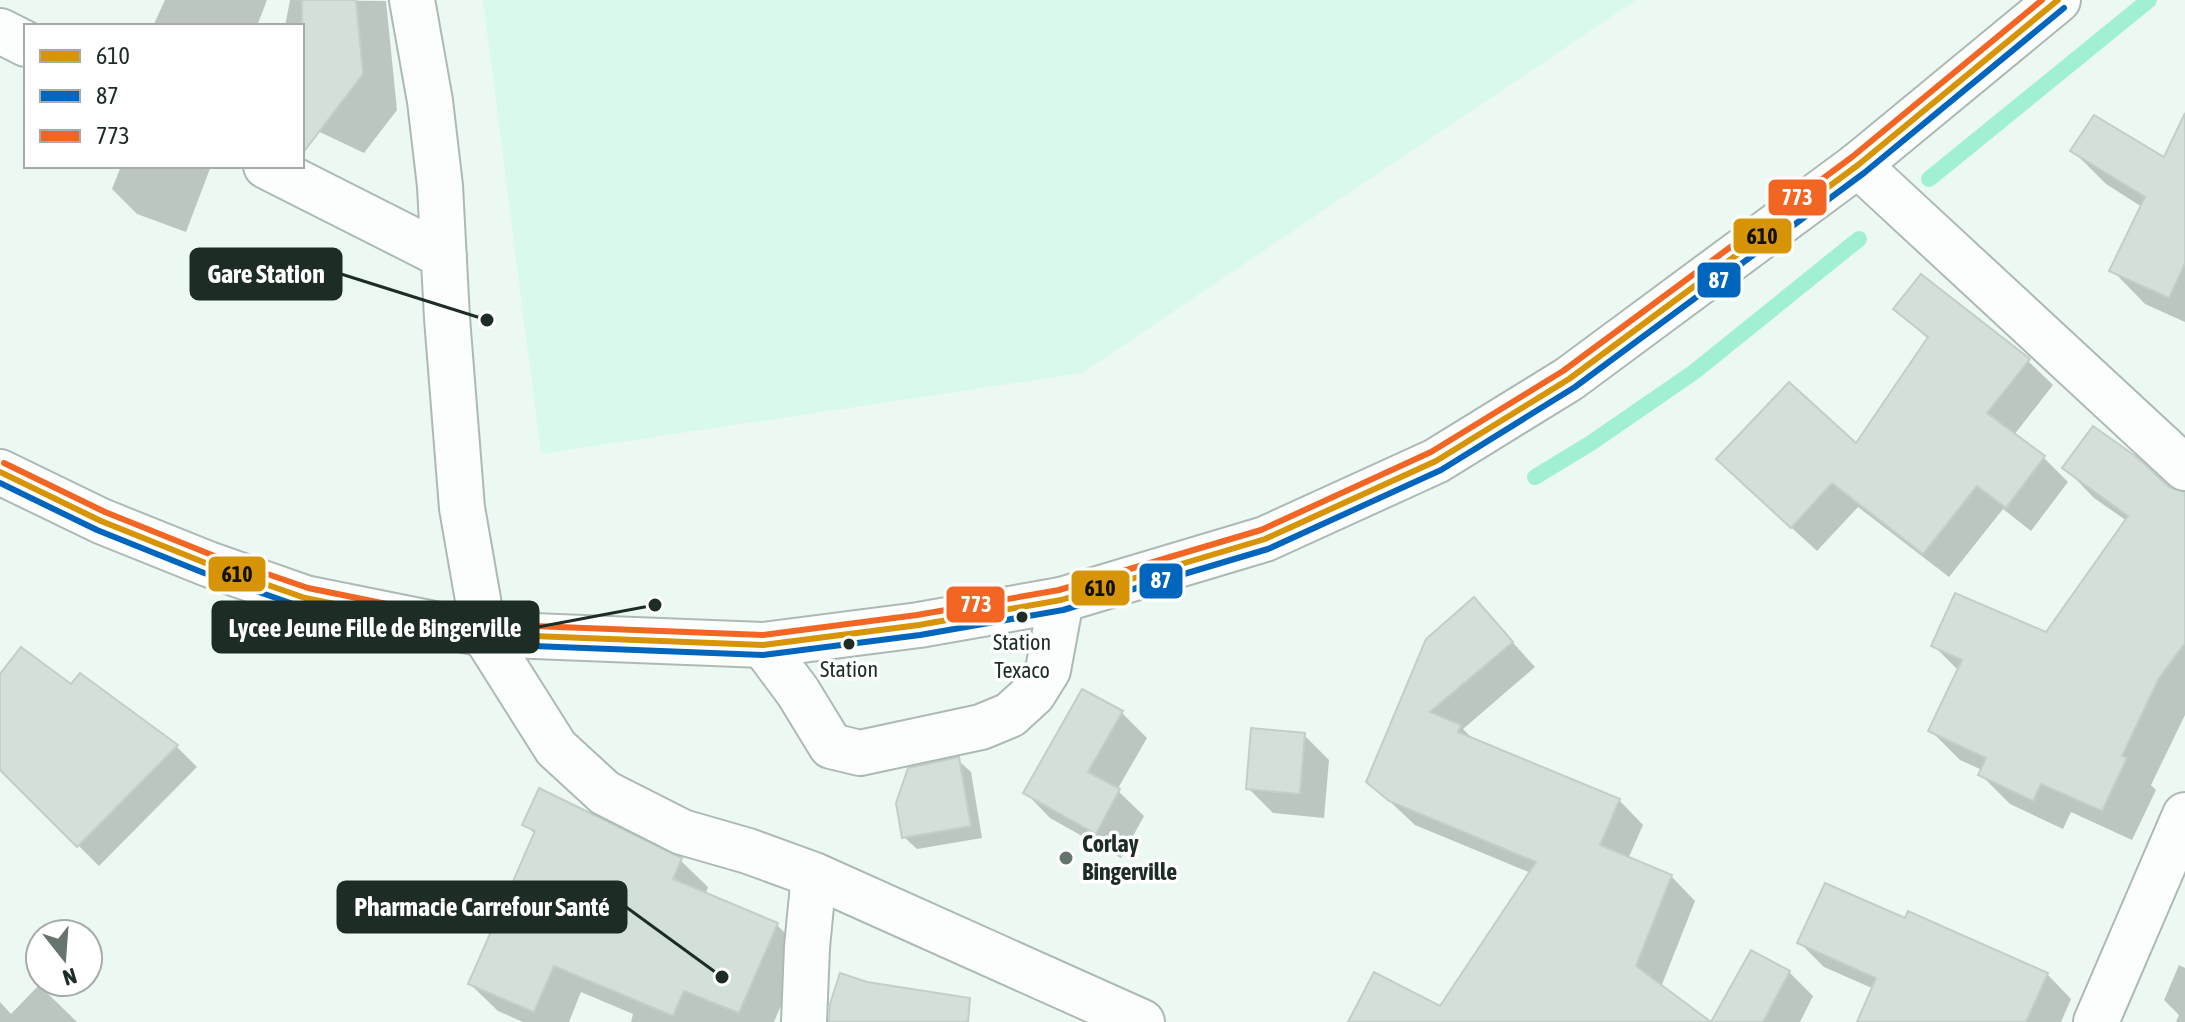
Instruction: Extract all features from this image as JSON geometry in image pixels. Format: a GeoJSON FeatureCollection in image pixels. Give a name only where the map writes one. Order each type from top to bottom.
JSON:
{"type":"FeatureCollection","features":[{"type":"Feature","properties":{"kind":"street"},"geometry":{"type":"LineString","coordinates":[[412,0],[430,101],[440,186],[462,508],[484,634],[556,748],[605,793],[682,832],[814,875],[1142,1022]]}},
{"type":"Feature","properties":{"kind":"street"},"geometry":{"type":"LineString","coordinates":[[0,472],[101,521],[208,564],[305,598],[484,634],[763,645],[919,625],[1061,600],[1265,539],[1436,461],[1569,379],[1858,165],[2058,0]]}},
{"type":"Feature","properties":{"kind":"street"},"geometry":{"type":"LineString","coordinates":[[0,31],[24,43]]}},
{"type":"Feature","properties":{"kind":"street"},"geometry":{"type":"LineString","coordinates":[[1858,165],[2185,468]]}},
{"type":"Feature","properties":{"kind":"street"},"geometry":{"type":"LineString","coordinates":[[270,168],[444,256]]}},
{"type":"Feature","properties":{"kind":"street"},"geometry":{"type":"LineString","coordinates":[[763,645],[798,692],[831,746],[860,753],[981,727],[1010,715],[1033,694],[1048,670],[1061,600]]}},
{"type":"Feature","properties":{"kind":"street"},"geometry":{"type":"LineString","coordinates":[[2096,1022],[2185,815]]}},
{"type":"Feature","properties":{"kind":"street"},"geometry":{"type":"LineString","coordinates":[[804,1022],[814,875]]}},
{"type":"Feature","properties":{"kind":"shaded area"},"geometry":{"type":"Polygon","coordinates":[[[483,0],[1636,0],[1082,373],[541,454],[483,0]]]}},
{"type":"Feature","properties":{"kind":"building"},"geometry":{"type":"Polygon","coordinates":[[[302,0],[356,0],[363,74],[304,151],[304,24],[302,0]]]}},
{"type":"Feature","properties":{"kind":"building"},"geometry":{"type":"Polygon","coordinates":[[[2185,113],[2185,263],[2169,298],[2109,271],[2145,197],[2070,151],[2094,115],[2164,157],[2185,113]]]}},
{"type":"Feature","properties":{"kind":"building"},"geometry":{"type":"Polygon","coordinates":[[[1921,274],[2030,359],[1987,413],[2045,456],[2006,508],[1977,486],[1923,554],[1832,483],[1791,528],[1716,459],[1789,382],[1856,443],[1928,337],[1893,309],[1921,274]]]}},
{"type":"Feature","properties":{"kind":"building"},"geometry":{"type":"Polygon","coordinates":[[[2093,426],[2138,458],[2169,487],[2185,492],[2185,643],[2159,678],[2122,756],[2127,758],[2102,811],[2041,784],[2033,801],[1978,775],[1986,758],[1928,731],[1962,660],[1931,646],[1955,593],[2046,632],[2128,516],[2062,468],[2093,426]]]}},
{"type":"Feature","properties":{"kind":"building"},"geometry":{"type":"Polygon","coordinates":[[[1474,597],[1513,642],[1430,712],[1461,725],[1458,732],[1620,799],[1600,845],[1672,875],[1636,966],[1711,1022],[1348,1022],[1374,972],[1440,1006],[1536,862],[1389,801],[1366,782],[1426,639],[1474,597]]]}},
{"type":"Feature","properties":{"kind":"building"},"geometry":{"type":"Polygon","coordinates":[[[21,647],[71,684],[80,673],[178,745],[77,847],[0,770],[0,674],[21,647]]]}},
{"type":"Feature","properties":{"kind":"building"},"geometry":{"type":"Polygon","coordinates":[[[1082,689],[1123,711],[1088,772],[1120,789],[1096,834],[1023,793],[1082,689]]]}},
{"type":"Feature","properties":{"kind":"building"},"geometry":{"type":"Polygon","coordinates":[[[1251,728],[1305,733],[1300,794],[1246,789],[1251,728]]]}},
{"type":"Feature","properties":{"kind":"building"},"geometry":{"type":"Polygon","coordinates":[[[959,757],[971,826],[902,838],[896,803],[908,768],[959,757]]]}},
{"type":"Feature","properties":{"kind":"building"},"geometry":{"type":"Polygon","coordinates":[[[539,788],[682,858],[673,879],[778,923],[739,1013],[684,991],[673,1016],[554,966],[534,1012],[468,984],[535,831],[522,825],[539,788]]]}},
{"type":"Feature","properties":{"kind":"building"},"geometry":{"type":"Polygon","coordinates":[[[1825,883],[1905,918],[1908,911],[2048,973],[2026,1022],[1857,1022],[1876,978],[1797,943],[1825,883]]]}},
{"type":"Feature","properties":{"kind":"building"},"geometry":{"type":"Polygon","coordinates":[[[1751,950],[1790,971],[1763,1022],[1711,1022],[1751,950]]]}},
{"type":"Feature","properties":{"kind":"building"},"geometry":{"type":"Polygon","coordinates":[[[840,973],[867,982],[970,998],[968,1022],[829,1022],[830,1004],[840,973]]]}},
{"type":"Feature","properties":{"kind":"waterway"},"geometry":{"type":"LineString","coordinates":[[1929,179],[2149,0]]}},
{"type":"Feature","properties":{"kind":"waterway"},"geometry":{"type":"LineString","coordinates":[[1535,477],[1591,443],[1694,372],[1859,239]]}},
{"type":"Feature","properties":{"kind":"transit line","name":"773"},"geometry":{"type":"LineString","coordinates":[[4,463],[105,512],[212,555],[308,588],[485,624],[763,635],[917,615],[1059,590],[1261,530],[1431,452],[1563,371],[1852,157],[2042,0]]}},
{"type":"Feature","properties":{"kind":"transit line","name":"610"},"geometry":{"type":"LineString","coordinates":[[0,472],[101,521],[208,564],[305,598],[484,634],[763,645],[919,625],[1061,600],[1265,539],[1436,461],[1569,379],[1858,165],[2058,0]]}},
{"type":"Feature","properties":{"kind":"transit line","name":"87"},"geometry":{"type":"LineString","coordinates":[[0,483],[97,530],[204,573],[302,607],[483,644],[763,655],[920,635],[1063,610],[1268,549],[1441,470],[1575,387],[1864,173],[2064,8]]}},
{"type":"Feature","properties":{"kind":"place","name":"Gare Station"},"geometry":{"type":"Point","coordinates":[487,320]}},
{"type":"Feature","properties":{"kind":"place","name":"Lycee Jeune Fille de Bingerville"},"geometry":{"type":"Point","coordinates":[655,605]}},
{"type":"Feature","properties":{"kind":"place","name":"Station Texaco"},"geometry":{"type":"Point","coordinates":[1022,617]}},
{"type":"Feature","properties":{"kind":"place","name":"Station"},"geometry":{"type":"Point","coordinates":[849,644]}},
{"type":"Feature","properties":{"kind":"place","name":"Corlay Bingerville"},"geometry":{"type":"Point","coordinates":[1066,858]}},
{"type":"Feature","properties":{"kind":"place","name":"Pharmacie Carrefour Santé"},"geometry":{"type":"Point","coordinates":[722,977]}}]}
